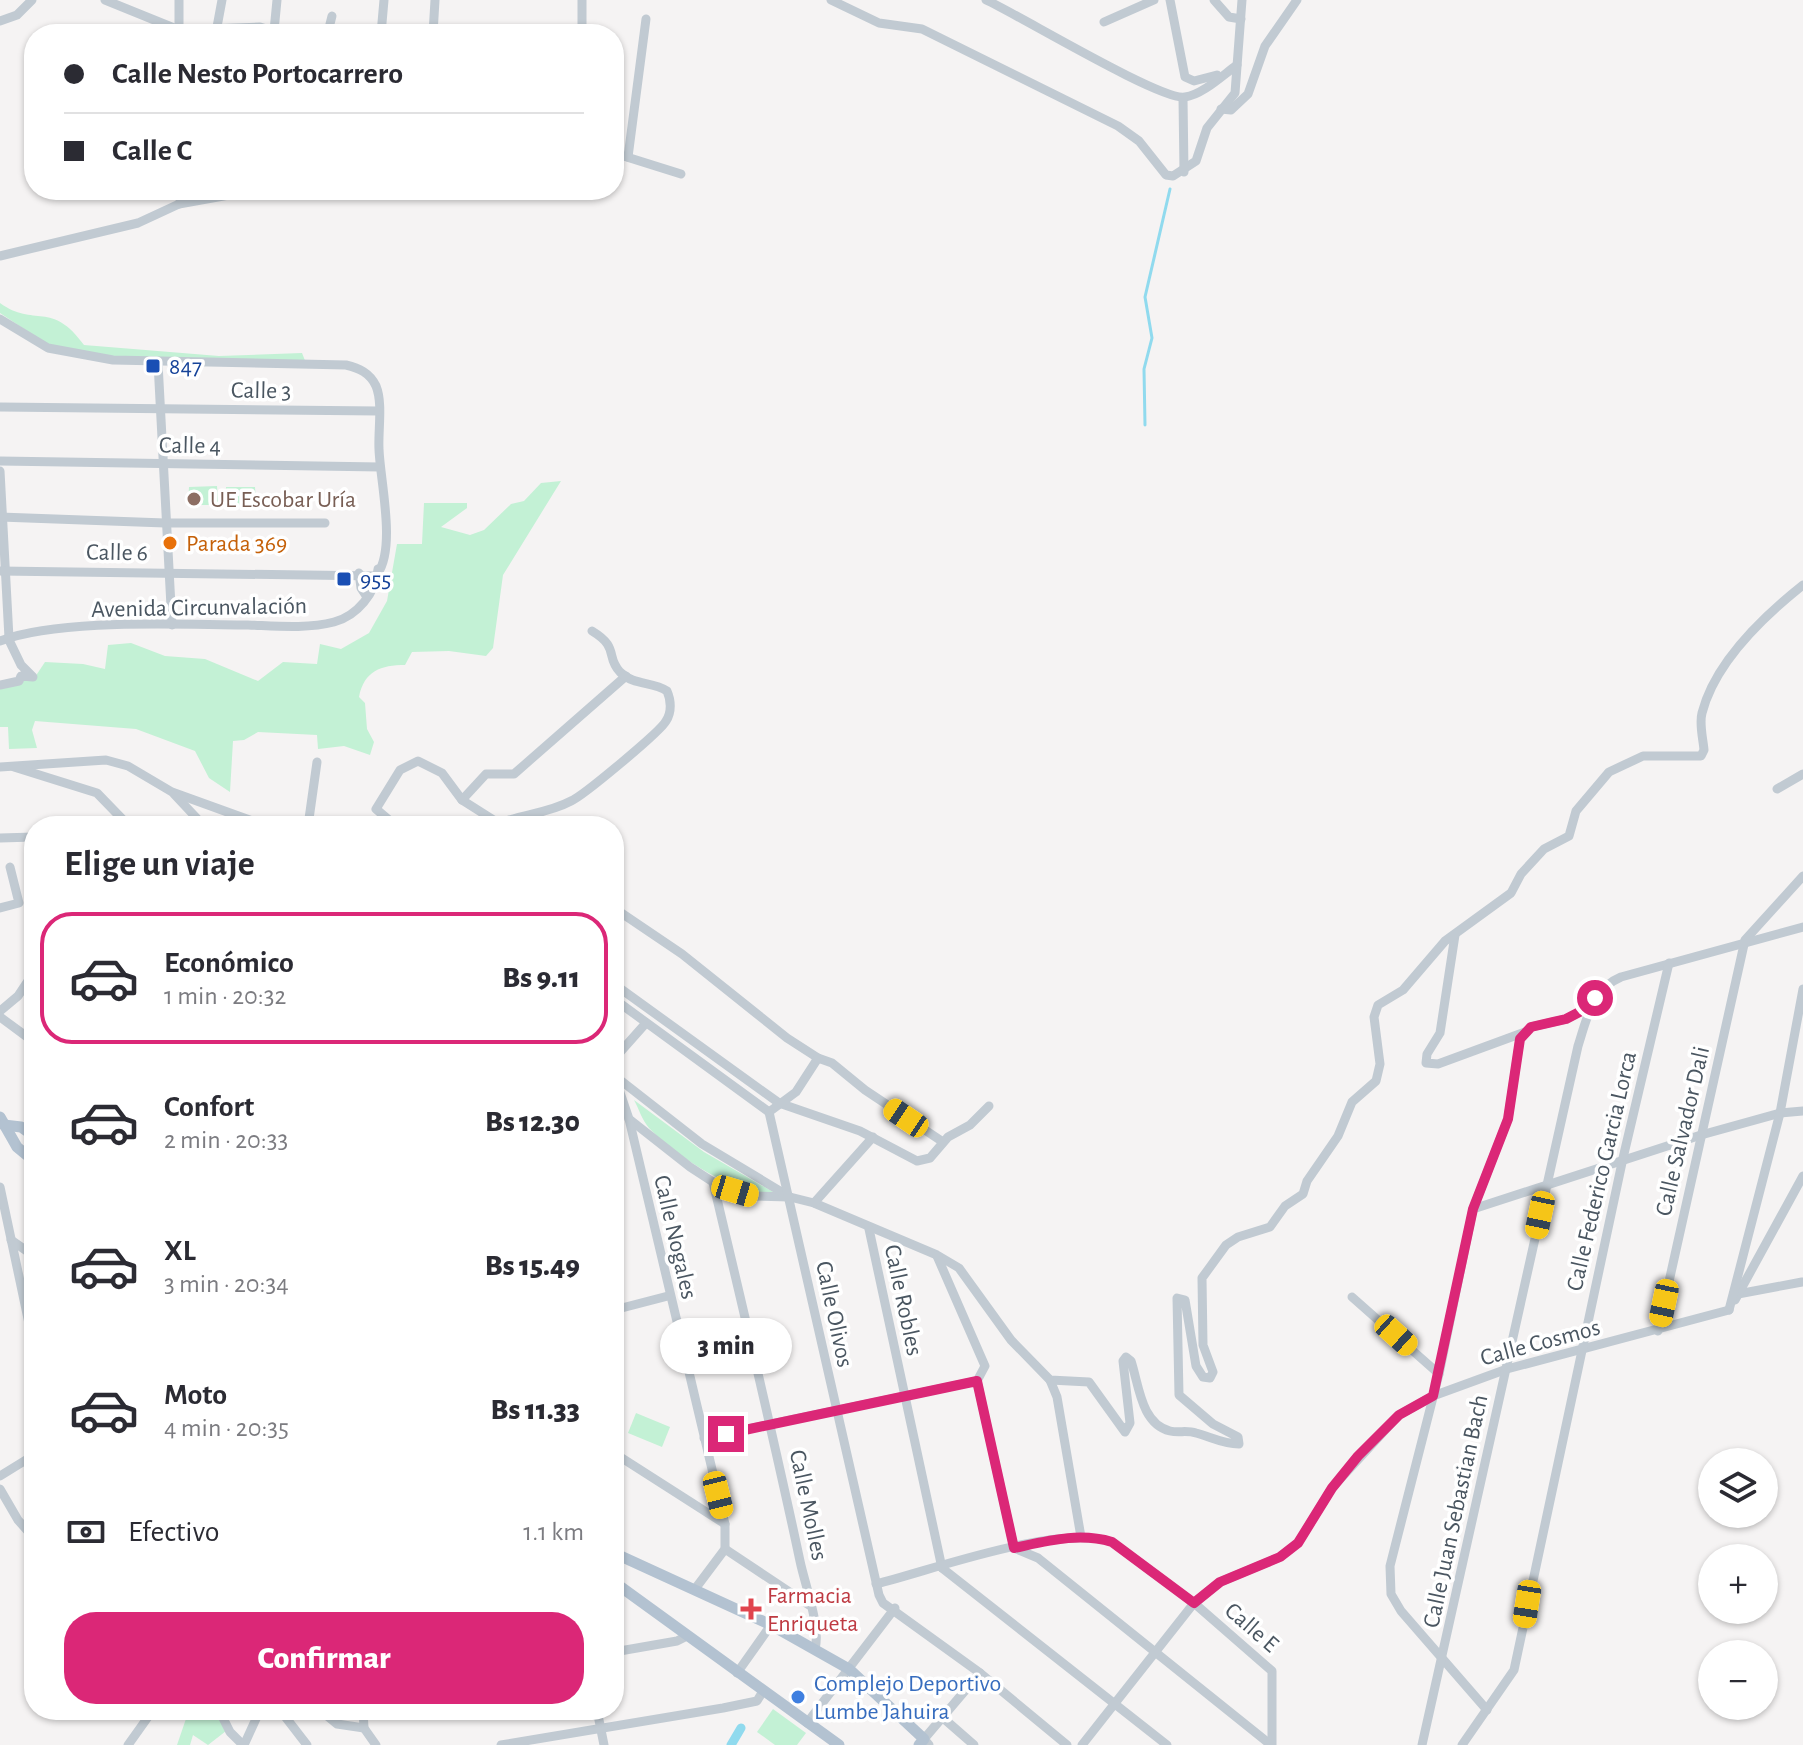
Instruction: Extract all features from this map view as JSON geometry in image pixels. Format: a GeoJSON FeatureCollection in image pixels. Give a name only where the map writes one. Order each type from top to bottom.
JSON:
{"type":"FeatureCollection","features":[{"type":"Feature","properties":{"kind":"main road"},"geometry":{"type":"LineString","coordinates":[[2,1121],[24,1129]]}},
{"type":"Feature","properties":{"kind":"main road"},"geometry":{"type":"LineString","coordinates":[[2,1121],[17,1147],[24,1153]]}},
{"type":"Feature","properties":{"kind":"main road"},"geometry":{"type":"LineString","coordinates":[[624,1557],[771,1625],[849,1669],[924,1743]]}},
{"type":"Feature","properties":{"kind":"main road"},"geometry":{"type":"LineString","coordinates":[[624,1589],[839,1745]]}},
{"type":"Feature","properties":{"kind":"street"},"geometry":{"type":"LineString","coordinates":[[0,21],[17,15],[32,0]]}},
{"type":"Feature","properties":{"kind":"street"},"geometry":{"type":"LineString","coordinates":[[105,0],[158,24]]}},
{"type":"Feature","properties":{"kind":"street"},"geometry":{"type":"LineString","coordinates":[[176,24],[179,0]]}},
{"type":"Feature","properties":{"kind":"street"},"geometry":{"type":"LineString","coordinates":[[218,24],[222,0]]}},
{"type":"Feature","properties":{"kind":"street"},"geometry":{"type":"LineString","coordinates":[[277,0],[279,24]]}},
{"type":"Feature","properties":{"kind":"street"},"geometry":{"type":"LineString","coordinates":[[382,24],[384,0]]}},
{"type":"Feature","properties":{"kind":"street"},"geometry":{"type":"LineString","coordinates":[[434,24],[435,0]]}},
{"type":"Feature","properties":{"kind":"street"},"geometry":{"type":"LineString","coordinates":[[582,0],[582,24]]}},
{"type":"Feature","properties":{"kind":"street"},"geometry":{"type":"LineString","coordinates":[[831,0],[879,23],[922,29],[1118,126],[1139,141],[1166,175],[1184,172],[1196,161],[1207,128],[1235,93],[1242,0]]}},
{"type":"Feature","properties":{"kind":"street"},"geometry":{"type":"LineString","coordinates":[[986,0],[1110,67],[1183,98]]}},
{"type":"Feature","properties":{"kind":"street"},"geometry":{"type":"LineString","coordinates":[[1104,22],[1154,0]]}},
{"type":"Feature","properties":{"kind":"street"},"geometry":{"type":"LineString","coordinates":[[1170,0],[1187,79],[1220,77]]}},
{"type":"Feature","properties":{"kind":"street"},"geometry":{"type":"LineString","coordinates":[[1214,0],[1229,17],[1241,19]]}},
{"type":"Feature","properties":{"kind":"street"},"geometry":{"type":"LineString","coordinates":[[1221,109],[1231,110],[1244,99],[1265,46],[1297,0]]}},
{"type":"Feature","properties":{"kind":"street"},"geometry":{"type":"LineString","coordinates":[[330,24],[332,16]]}},
{"type":"Feature","properties":{"kind":"street"},"geometry":{"type":"LineString","coordinates":[[628,157],[646,19]]}},
{"type":"Feature","properties":{"kind":"street"},"geometry":{"type":"LineString","coordinates":[[1183,98],[1237,65]]}},
{"type":"Feature","properties":{"kind":"street"},"geometry":{"type":"LineString","coordinates":[[1183,98],[1184,172]]}},
{"type":"Feature","properties":{"kind":"street"},"geometry":{"type":"LineString","coordinates":[[624,156],[681,174]]}},
{"type":"Feature","properties":{"kind":"street"},"geometry":{"type":"LineString","coordinates":[[179,204],[181,200]]}},
{"type":"Feature","properties":{"kind":"street"},"geometry":{"type":"LineString","coordinates":[[0,256],[138,223],[179,204],[201,200]]}},
{"type":"Feature","properties":{"kind":"street"},"geometry":{"type":"LineString","coordinates":[[0,319],[48,348],[113,360],[346,365],[365,372],[376,387],[378,411],[377,574]]}},
{"type":"Feature","properties":{"kind":"street"},"geometry":{"type":"LineString","coordinates":[[158,363],[172,625]]}},
{"type":"Feature","properties":{"kind":"street","name":"Calle 3"},"geometry":{"type":"LineString","coordinates":[[0,407],[378,411]]}},
{"type":"Feature","properties":{"kind":"street","name":"Calle 4"},"geometry":{"type":"LineString","coordinates":[[0,461],[380,467]]}},
{"type":"Feature","properties":{"kind":"street"},"geometry":{"type":"LineString","coordinates":[[0,471],[6,639],[21,665],[33,677],[21,676],[19,681],[0,685]]}},
{"type":"Feature","properties":{"kind":"street"},"geometry":{"type":"LineString","coordinates":[[2,517],[165,523],[325,523]]}},
{"type":"Feature","properties":{"kind":"street","name":"Calle 6"},"geometry":{"type":"LineString","coordinates":[[2,571],[377,574]]}},
{"type":"Feature","properties":{"kind":"street"},"geometry":{"type":"LineString","coordinates":[[359,573],[361,588],[367,597]]}},
{"type":"Feature","properties":{"kind":"street","name":"Avenida Circunvalación"},"geometry":{"type":"LineString","coordinates":[[6,639],[50,630],[172,625],[319,625],[349,616],[367,597],[377,574]]}},
{"type":"Feature","properties":{"kind":"street"},"geometry":{"type":"LineString","coordinates":[[1050,1380],[1089,1382],[1097,1389],[1120,1427],[1127,1431],[1129,1402],[1123,1361],[1129,1358],[1145,1409],[1154,1423],[1174,1432],[1190,1431],[1217,1441],[1239,1444],[1238,1437],[1213,1424],[1179,1395],[1181,1353],[1176,1301],[1180,1297],[1185,1300],[1196,1366],[1203,1377],[1210,1378],[1213,1372],[1205,1356],[1202,1331],[1202,1278],[1226,1245],[1238,1237],[1270,1227],[1292,1199],[1303,1194],[1307,1181],[1338,1136],[1352,1102],[1376,1081],[1380,1064],[1374,1017],[1378,1005],[1403,990],[1431,954],[1511,893],[1521,874],[1544,849],[1569,836],[1572,818],[1609,772],[1643,756],[1701,756],[1704,750],[1702,711],[1730,658],[1749,634],[1803,585]]}},
{"type":"Feature","properties":{"kind":"street"},"geometry":{"type":"LineString","coordinates":[[520,816],[549,811],[572,801],[663,725],[670,713],[667,691],[626,676],[616,666],[609,642],[592,631]]}},
{"type":"Feature","properties":{"kind":"street"},"geometry":{"type":"LineString","coordinates":[[462,800],[486,774],[514,774],[626,676]]}},
{"type":"Feature","properties":{"kind":"street"},"geometry":{"type":"LineString","coordinates":[[0,767],[106,760],[128,766],[172,792],[238,816]]}},
{"type":"Feature","properties":{"kind":"street"},"geometry":{"type":"LineString","coordinates":[[309,816],[317,762]]}},
{"type":"Feature","properties":{"kind":"street"},"geometry":{"type":"LineString","coordinates":[[384,816],[376,809],[400,770],[412,762],[425,764],[442,773],[462,800],[489,816]]}},
{"type":"Feature","properties":{"kind":"street"},"geometry":{"type":"LineString","coordinates":[[11,766],[97,793],[119,816]]}},
{"type":"Feature","properties":{"kind":"street"},"geometry":{"type":"LineString","coordinates":[[1777,789],[1803,774]]}},
{"type":"Feature","properties":{"kind":"street"},"geometry":{"type":"LineString","coordinates":[[172,792],[195,816]]}},
{"type":"Feature","properties":{"kind":"street"},"geometry":{"type":"LineString","coordinates":[[0,838],[24,837]]}},
{"type":"Feature","properties":{"kind":"street"},"geometry":{"type":"LineString","coordinates":[[0,908],[19,903],[10,867]]}},
{"type":"Feature","properties":{"kind":"street"},"geometry":{"type":"LineString","coordinates":[[1745,940],[1803,876]]}},
{"type":"Feature","properties":{"kind":"street"},"geometry":{"type":"LineString","coordinates":[[624,915],[682,954],[787,1038],[818,1058],[832,1063],[865,1090],[943,1142]]}},
{"type":"Feature","properties":{"kind":"street"},"geometry":{"type":"LineString","coordinates":[[1455,935],[1440,1033],[1427,1054],[1426,1063],[1438,1064],[1539,1024],[1566,1019],[1593,1005],[1605,984],[1745,940],[1803,927]]}},
{"type":"Feature","properties":{"kind":"street","name":"Calle Salvador Dali"},"geometry":{"type":"LineString","coordinates":[[1658,1331],[1745,940]]}},
{"type":"Feature","properties":{"kind":"street","name":"Calle Federico Garcia Lorca"},"geometry":{"type":"LineString","coordinates":[[1462,1745],[1514,1670],[1623,1158],[1669,963]]}},
{"type":"Feature","properties":{"kind":"street"},"geometry":{"type":"LineString","coordinates":[[0,1011],[24,988]]}},
{"type":"Feature","properties":{"kind":"street"},"geometry":{"type":"LineString","coordinates":[[1729,1310],[1780,1113],[1803,989]]}},
{"type":"Feature","properties":{"kind":"street"},"geometry":{"type":"LineString","coordinates":[[624,991],[779,1103],[873,1137],[921,1162],[930,1158],[943,1142],[975,1122],[989,1106]]}},
{"type":"Feature","properties":{"kind":"street","name":"Calle Juan Sebastian Bach"},"geometry":{"type":"LineString","coordinates":[[1422,1745],[1578,1046],[1593,1005]]}},
{"type":"Feature","properties":{"kind":"street"},"geometry":{"type":"LineString","coordinates":[[624,1006],[769,1112],[796,1092],[818,1058]]}},
{"type":"Feature","properties":{"kind":"street"},"geometry":{"type":"LineString","coordinates":[[0,1017],[24,1035]]}},
{"type":"Feature","properties":{"kind":"street"},"geometry":{"type":"LineString","coordinates":[[624,1048],[646,1023]]}},
{"type":"Feature","properties":{"kind":"street"},"geometry":{"type":"LineString","coordinates":[[1487,1710],[1401,1611],[1391,1594],[1389,1578],[1439,1374],[1473,1209],[1508,1119],[1519,1046],[1525,1032]]}},
{"type":"Feature","properties":{"kind":"street"},"geometry":{"type":"LineString","coordinates":[[624,1083],[702,1144],[790,1197]]}},
{"type":"Feature","properties":{"kind":"street","name":"Calle Nogales"},"geometry":{"type":"LineString","coordinates":[[624,1104],[725,1524],[725,1549]]}},
{"type":"Feature","properties":{"kind":"street"},"geometry":{"type":"LineString","coordinates":[[1473,1209],[1623,1158],[1780,1113],[1803,1111]]}},
{"type":"Feature","properties":{"kind":"street","name":"Calle Olivos"},"geometry":{"type":"LineString","coordinates":[[769,1112],[876,1584]]}},
{"type":"Feature","properties":{"kind":"street"},"geometry":{"type":"LineString","coordinates":[[629,1119],[668,1152],[713,1182],[752,1196],[790,1197],[814,1203],[869,1229],[937,1255],[959,1268],[1011,1340],[1050,1380],[1057,1397],[1081,1537]]}},
{"type":"Feature","properties":{"kind":"street"},"geometry":{"type":"LineString","coordinates":[[814,1203],[873,1137]]}},
{"type":"Feature","properties":{"kind":"street"},"geometry":{"type":"LineString","coordinates":[[1729,1310],[1803,1176]]}},
{"type":"Feature","properties":{"kind":"street","name":"Calle Molles"},"geometry":{"type":"LineString","coordinates":[[713,1182],[772,1426],[809,1605],[819,1636],[815,1649]]}},
{"type":"Feature","properties":{"kind":"street"},"geometry":{"type":"LineString","coordinates":[[0,1187],[24,1300]]}},
{"type":"Feature","properties":{"kind":"street","name":"Calle Robles"},"geometry":{"type":"LineString","coordinates":[[869,1229],[942,1568]]}},
{"type":"Feature","properties":{"kind":"street"},"geometry":{"type":"LineString","coordinates":[[11,1240],[24,1249]]}},
{"type":"Feature","properties":{"kind":"street"},"geometry":{"type":"LineString","coordinates":[[704,1438],[977,1381],[985,1371],[983,1360],[937,1255]]}},
{"type":"Feature","properties":{"kind":"street"},"geometry":{"type":"LineString","coordinates":[[1738,1294],[1802,1282]]}},
{"type":"Feature","properties":{"kind":"street"},"geometry":{"type":"LineString","coordinates":[[624,1307],[668,1296]]}},
{"type":"Feature","properties":{"kind":"street"},"geometry":{"type":"LineString","coordinates":[[1352,1297],[1439,1374]]}},
{"type":"Feature","properties":{"kind":"street","name":"Calle Cosmos"},"geometry":{"type":"LineString","coordinates":[[1082,1745],[1194,1603],[1220,1582],[1280,1557],[1298,1543],[1332,1488],[1358,1456],[1399,1415],[1433,1396],[1507,1369],[1729,1310]]}},
{"type":"Feature","properties":{"kind":"street"},"geometry":{"type":"LineString","coordinates":[[977,1381],[1014,1548],[1038,1558],[1272,1745]]}},
{"type":"Feature","properties":{"kind":"street"},"geometry":{"type":"LineString","coordinates":[[624,1459],[725,1524]]}},
{"type":"Feature","properties":{"kind":"street"},"geometry":{"type":"LineString","coordinates":[[0,1476],[24,1461]]}},
{"type":"Feature","properties":{"kind":"street"},"geometry":{"type":"LineString","coordinates":[[0,1489],[24,1527]]}},
{"type":"Feature","properties":{"kind":"street","name":"Calle E"},"geometry":{"type":"LineString","coordinates":[[876,1584],[1014,1548],[1081,1537],[1112,1542],[1194,1603],[1272,1671],[1272,1745]]}},
{"type":"Feature","properties":{"kind":"street"},"geometry":{"type":"LineString","coordinates":[[695,1589],[725,1549],[809,1605]]}},
{"type":"Feature","properties":{"kind":"street"},"geometry":{"type":"LineString","coordinates":[[942,1568],[1167,1745]]}},
{"type":"Feature","properties":{"kind":"street"},"geometry":{"type":"LineString","coordinates":[[876,1584],[883,1603],[895,1608],[980,1673],[1067,1745]]}},
{"type":"Feature","properties":{"kind":"street"},"geometry":{"type":"LineString","coordinates":[[807,1723],[895,1608]]}},
{"type":"Feature","properties":{"kind":"street"},"geometry":{"type":"LineString","coordinates":[[737,1673],[771,1625]]}},
{"type":"Feature","properties":{"kind":"street"},"geometry":{"type":"LineString","coordinates":[[624,1650],[677,1641],[687,1636]]}},
{"type":"Feature","properties":{"kind":"street"},"geometry":{"type":"LineString","coordinates":[[924,1743],[980,1673]]}},
{"type":"Feature","properties":{"kind":"street"},"geometry":{"type":"LineString","coordinates":[[501,1745],[734,1706],[757,1701],[763,1691]]}},
{"type":"Feature","properties":{"kind":"street"},"geometry":{"type":"LineString","coordinates":[[942,1717],[974,1745]]}},
{"type":"Feature","properties":{"kind":"street"},"geometry":{"type":"LineString","coordinates":[[131,1744],[147,1720]]}},
{"type":"Feature","properties":{"kind":"street"},"geometry":{"type":"LineString","coordinates":[[224,1720],[230,1732],[244,1745],[255,1720]]}},
{"type":"Feature","properties":{"kind":"street"},"geometry":{"type":"LineString","coordinates":[[288,1720],[307,1745]]}},
{"type":"Feature","properties":{"kind":"street"},"geometry":{"type":"LineString","coordinates":[[332,1720],[337,1724],[364,1728]]}},
{"type":"Feature","properties":{"kind":"street"},"geometry":{"type":"LineString","coordinates":[[364,1720],[364,1728],[376,1745]]}},
{"type":"Feature","properties":{"kind":"street"},"geometry":{"type":"LineString","coordinates":[[600,1720],[604,1745]]}},
{"type":"Feature","properties":{"kind":"green space"},"geometry":{"type":"Polygon","coordinates":[[[0,303],[23,314],[62,323],[84,345],[219,356],[302,353],[306,363],[119,358],[48,345],[0,313],[0,303]]]}},
{"type":"Feature","properties":{"kind":"green space"},"geometry":{"type":"Polygon","coordinates":[[[561,481],[503,575],[493,648],[486,656],[449,651],[412,652],[405,665],[388,666],[369,675],[359,697],[365,703],[367,729],[374,742],[370,755],[344,746],[318,749],[317,735],[258,732],[244,740],[233,741],[230,792],[209,778],[195,751],[136,729],[35,721],[32,730],[37,748],[9,749],[8,727],[0,727],[0,689],[35,677],[45,662],[83,664],[105,669],[108,645],[131,643],[165,656],[205,659],[258,681],[283,662],[317,664],[320,644],[341,649],[369,633],[387,601],[397,544],[422,544],[424,503],[467,503],[467,508],[441,527],[470,535],[484,530],[511,504],[524,501],[541,483],[561,481]]]}},
{"type":"Feature","properties":{"kind":"green space"},"geometry":{"type":"Polygon","coordinates":[[[217,486],[218,505],[188,505],[189,487],[217,486]]]}},
{"type":"Feature","properties":{"kind":"green space"},"geometry":{"type":"Polygon","coordinates":[[[226,487],[255,487],[256,505],[226,505],[226,487]]]}},
{"type":"Feature","properties":{"kind":"green space"},"geometry":{"type":"Polygon","coordinates":[[[634,1100],[704,1152],[775,1193],[743,1189],[690,1161],[649,1128],[634,1100]]]}},
{"type":"Feature","properties":{"kind":"green space"},"geometry":{"type":"Polygon","coordinates":[[[636,1413],[670,1427],[662,1447],[628,1433],[636,1413]]]}},
{"type":"Feature","properties":{"kind":"green space"},"geometry":{"type":"Polygon","coordinates":[[[773,1709],[806,1733],[797,1745],[775,1745],[757,1732],[773,1709]]]}},
{"type":"Feature","properties":{"kind":"green space"},"geometry":{"type":"Polygon","coordinates":[[[186,1720],[221,1720],[226,1731],[208,1745],[193,1735],[190,1745],[177,1745],[186,1720]]]}},
{"type":"Feature","properties":{"kind":"waterway"},"geometry":{"type":"LineString","coordinates":[[1145,425],[1144,369],[1152,338],[1145,297],[1170,189]]}},
{"type":"Feature","properties":{"kind":"waterway"},"geometry":{"type":"LineString","coordinates":[[731,1745],[741,1728]]}},
{"type":"Feature","properties":{"kind":"place","name":"847"},"geometry":{"type":"Point","coordinates":[153,366]}},
{"type":"Feature","properties":{"kind":"place","name":"UE Escobar Uría"},"geometry":{"type":"Point","coordinates":[194,499]}},
{"type":"Feature","properties":{"kind":"place","name":"Parada 369"},"geometry":{"type":"Point","coordinates":[170,543]}},
{"type":"Feature","properties":{"kind":"place","name":"955"},"geometry":{"type":"Point","coordinates":[344,579]}},
{"type":"Feature","properties":{"kind":"place","name":"Farmacia Enriqueta"},"geometry":{"type":"Point","coordinates":[751,1609]}},
{"type":"Feature","properties":{"kind":"place","name":"Complejo Deportivo Lumbe Jahuira"},"geometry":{"type":"Point","coordinates":[798,1697]}},
{"type":"Feature","properties":{"kind":"route"},"geometry":{"type":"LineString","coordinates":[[726,1434],[977,1381],[1014,1548],[1064,1538],[1098,1538],[1112,1542],[1194,1603],[1220,1582],[1280,1557],[1298,1543],[1332,1488],[1358,1456],[1399,1415],[1433,1396],[1473,1209],[1508,1119],[1520,1039],[1531,1027],[1566,1019],[1593,1005],[1595,998]]}}]}
